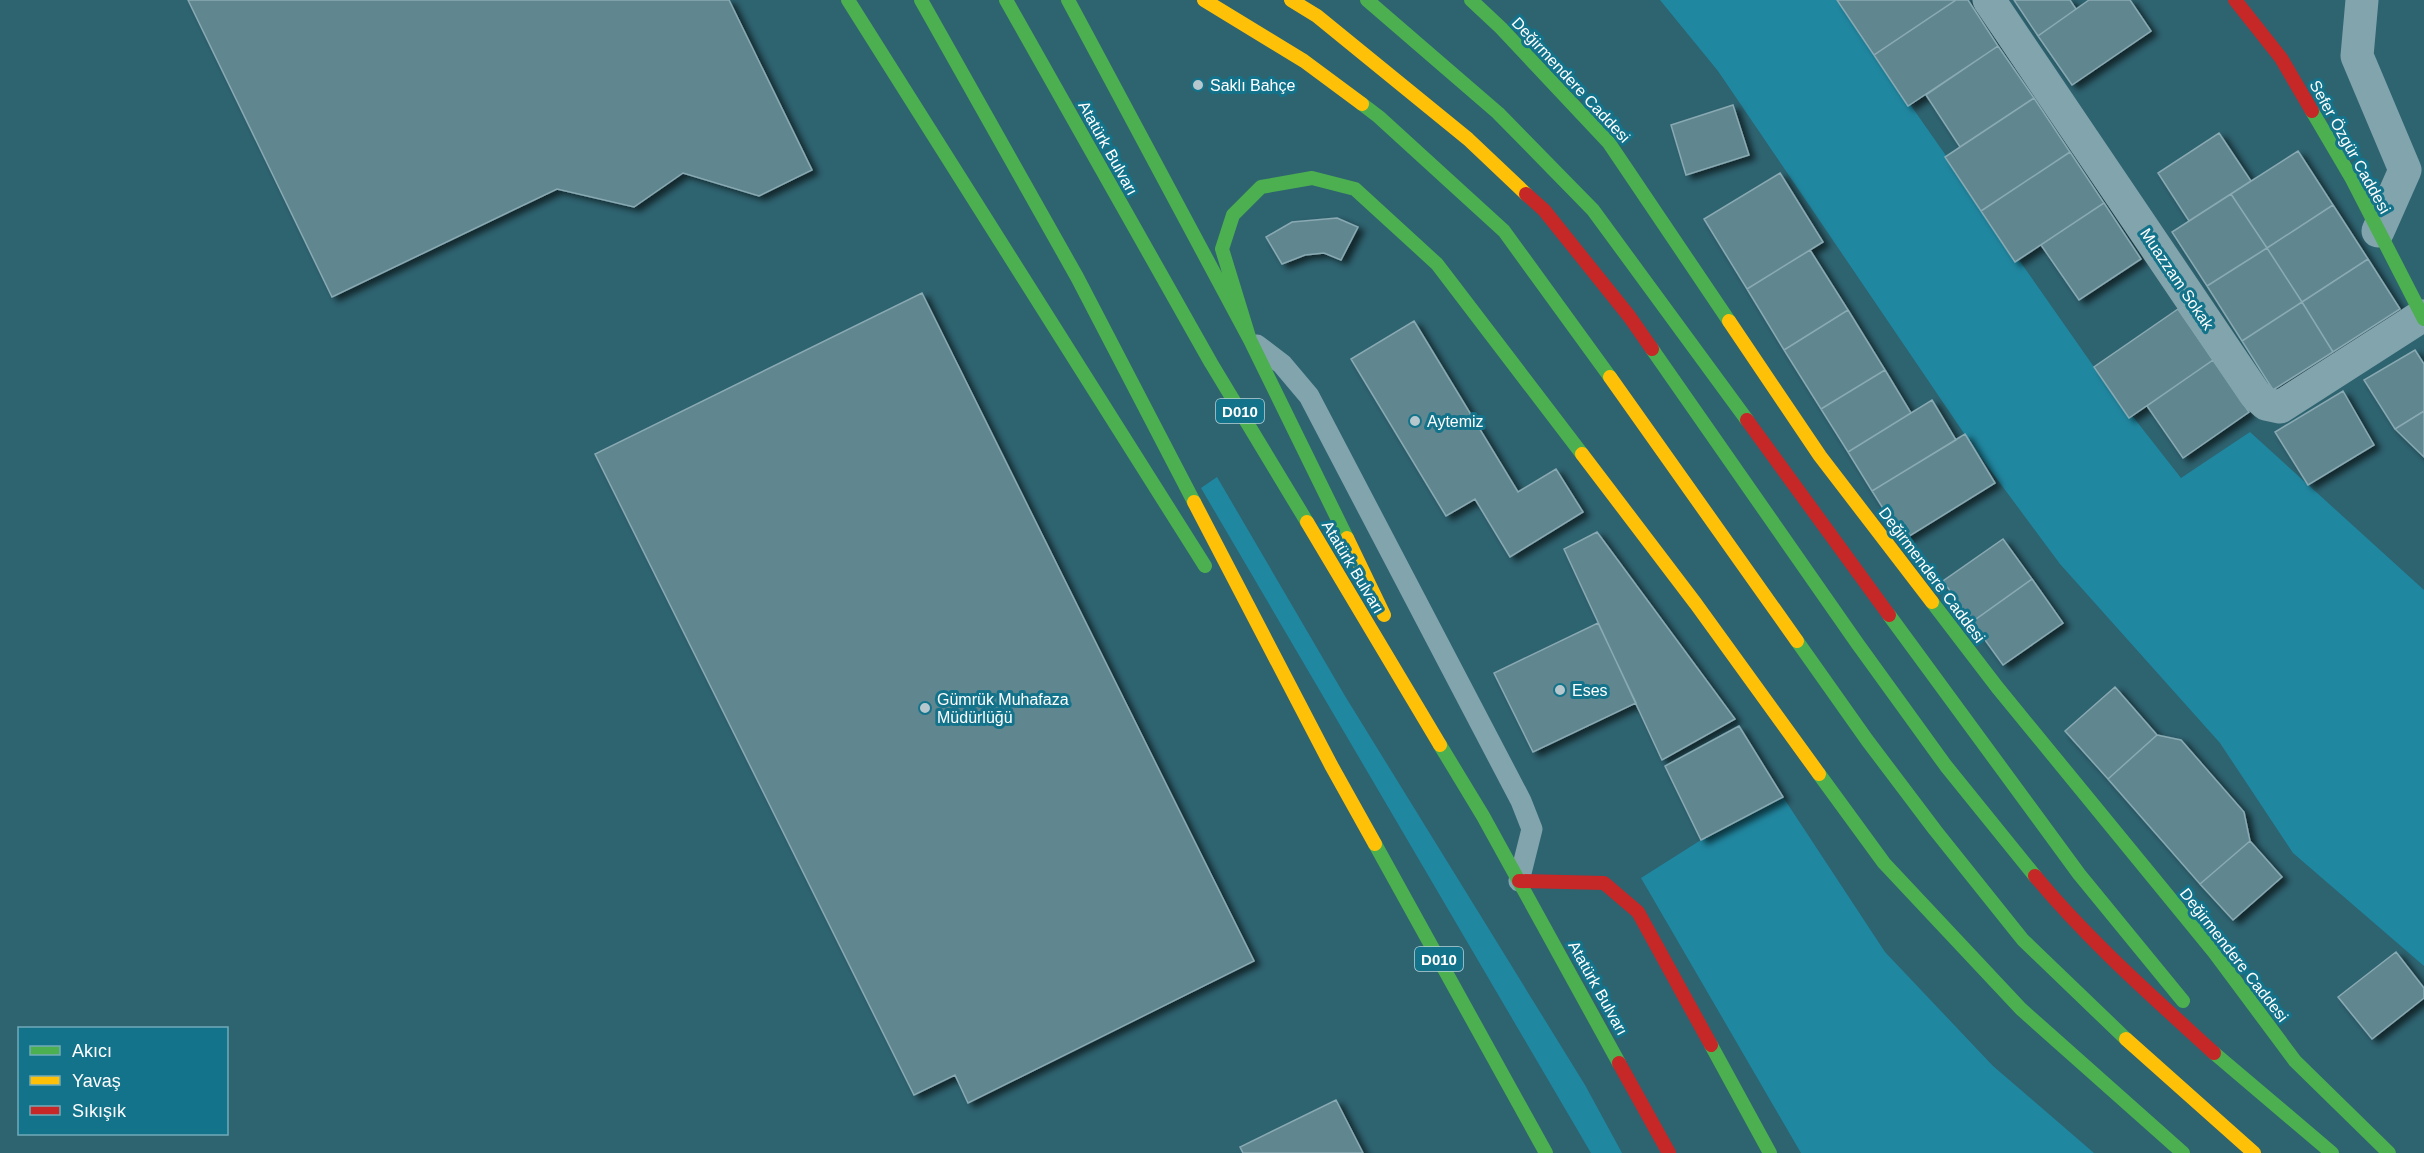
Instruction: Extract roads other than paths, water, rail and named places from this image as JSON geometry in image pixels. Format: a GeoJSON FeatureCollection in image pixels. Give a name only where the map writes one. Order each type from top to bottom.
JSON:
{"type":"FeatureCollection","features":[{"type":"Feature","properties":{"kind":"main road"},"geometry":{"type":"LineString","coordinates":[[848,0],[1212,576]]}},
{"type":"Feature","properties":{"kind":"main road","name":"D010"},"geometry":{"type":"LineString","coordinates":[[921,0],[1077,277],[1331,765],[1546,1153]]}},
{"type":"Feature","properties":{"kind":"main road","name":"Atatürk Bulvarı"},"geometry":{"type":"LineString","coordinates":[[1006,0],[1211,363],[1483,816],[1669,1153]]}},
{"type":"Feature","properties":{"kind":"main road"},"geometry":{"type":"LineString","coordinates":[[1068,0],[1250,340],[1390,626]]}},
{"type":"Feature","properties":{"kind":"main road"},"geometry":{"type":"LineString","coordinates":[[1204,0],[1304,61],[1379,117],[1504,231],[1637,414],[1867,740],[1935,830],[2024,940],[2138,1050],[2254,1153]]}},
{"type":"Feature","properties":{"kind":"main road"},"geometry":{"type":"LineString","coordinates":[[1291,0],[1317,16],[1468,139],[1544,210],[1629,316],[1857,643],[1946,766],[2054,899],[2154,998],[2257,1091],[2332,1153]]}},
{"type":"Feature","properties":{"kind":"main road"},"geometry":{"type":"LineString","coordinates":[[1368,0],[1498,113],[1593,210],[2079,874],[2257,1091]]}},
{"type":"Feature","properties":{"kind":"main road","name":"Değirmendere Caddesi"},"geometry":{"type":"LineString","coordinates":[[1471,0],[1501,28],[1609,142],[1820,456],[1997,687],[2214,952],[2295,1061],[2389,1153]]}},
{"type":"Feature","properties":{"kind":"main road","name":"Sefer Özgür Caddesi"},"geometry":{"type":"LineString","coordinates":[[2235,0],[2282,58],[2352,179],[2423,318]]}},
{"type":"Feature","properties":{"kind":"main road"},"geometry":{"type":"LineString","coordinates":[[1250,340],[1222,249],[1233,215],[1261,187],[1312,178],[1355,189],[1437,264],[1696,604],[1884,862],[2021,1009],[2183,1153]]}},
{"type":"Feature","properties":{"kind":"main road"},"geometry":{"type":"LineString","coordinates":[[1237,616],[1331,765]]}},
{"type":"Feature","properties":{"kind":"main road"},"geometry":{"type":"LineString","coordinates":[[1410,668],[1483,816]]}},
{"type":"Feature","properties":{"kind":"main road"},"geometry":{"type":"LineString","coordinates":[[1519,881],[1604,883],[1638,912],[1770,1153]]}},
{"type":"Feature","properties":{"kind":"street","name":"Muazzam Sokak"},"geometry":{"type":"LineString","coordinates":[[1989,0],[2255,394],[2266,404],[2280,407],[2423,318]]}},
{"type":"Feature","properties":{"kind":"street"},"geometry":{"type":"LineString","coordinates":[[2362,0],[2357,56],[2405,170],[2378,231]]}},
{"type":"Feature","properties":{"kind":"lane"},"geometry":{"type":"LineString","coordinates":[[1250,340],[1282,364],[1309,396],[1521,801],[1532,829],[1519,881]]}},
{"type":"Feature","properties":{"kind":"place","name":"Saklı Bahçe"},"geometry":{"type":"Point","coordinates":[1198,85]}},
{"type":"Feature","properties":{"kind":"place","name":"Aytemiz"},"geometry":{"type":"Point","coordinates":[1415,421]}},
{"type":"Feature","properties":{"kind":"place","name":"Eses"},"geometry":{"type":"Point","coordinates":[1560,690]}},
{"type":"Feature","properties":{"kind":"place","name":"Gümrük Muhafaza Müdürlüğü"},"geometry":{"type":"Point","coordinates":[925,708]}}]}
